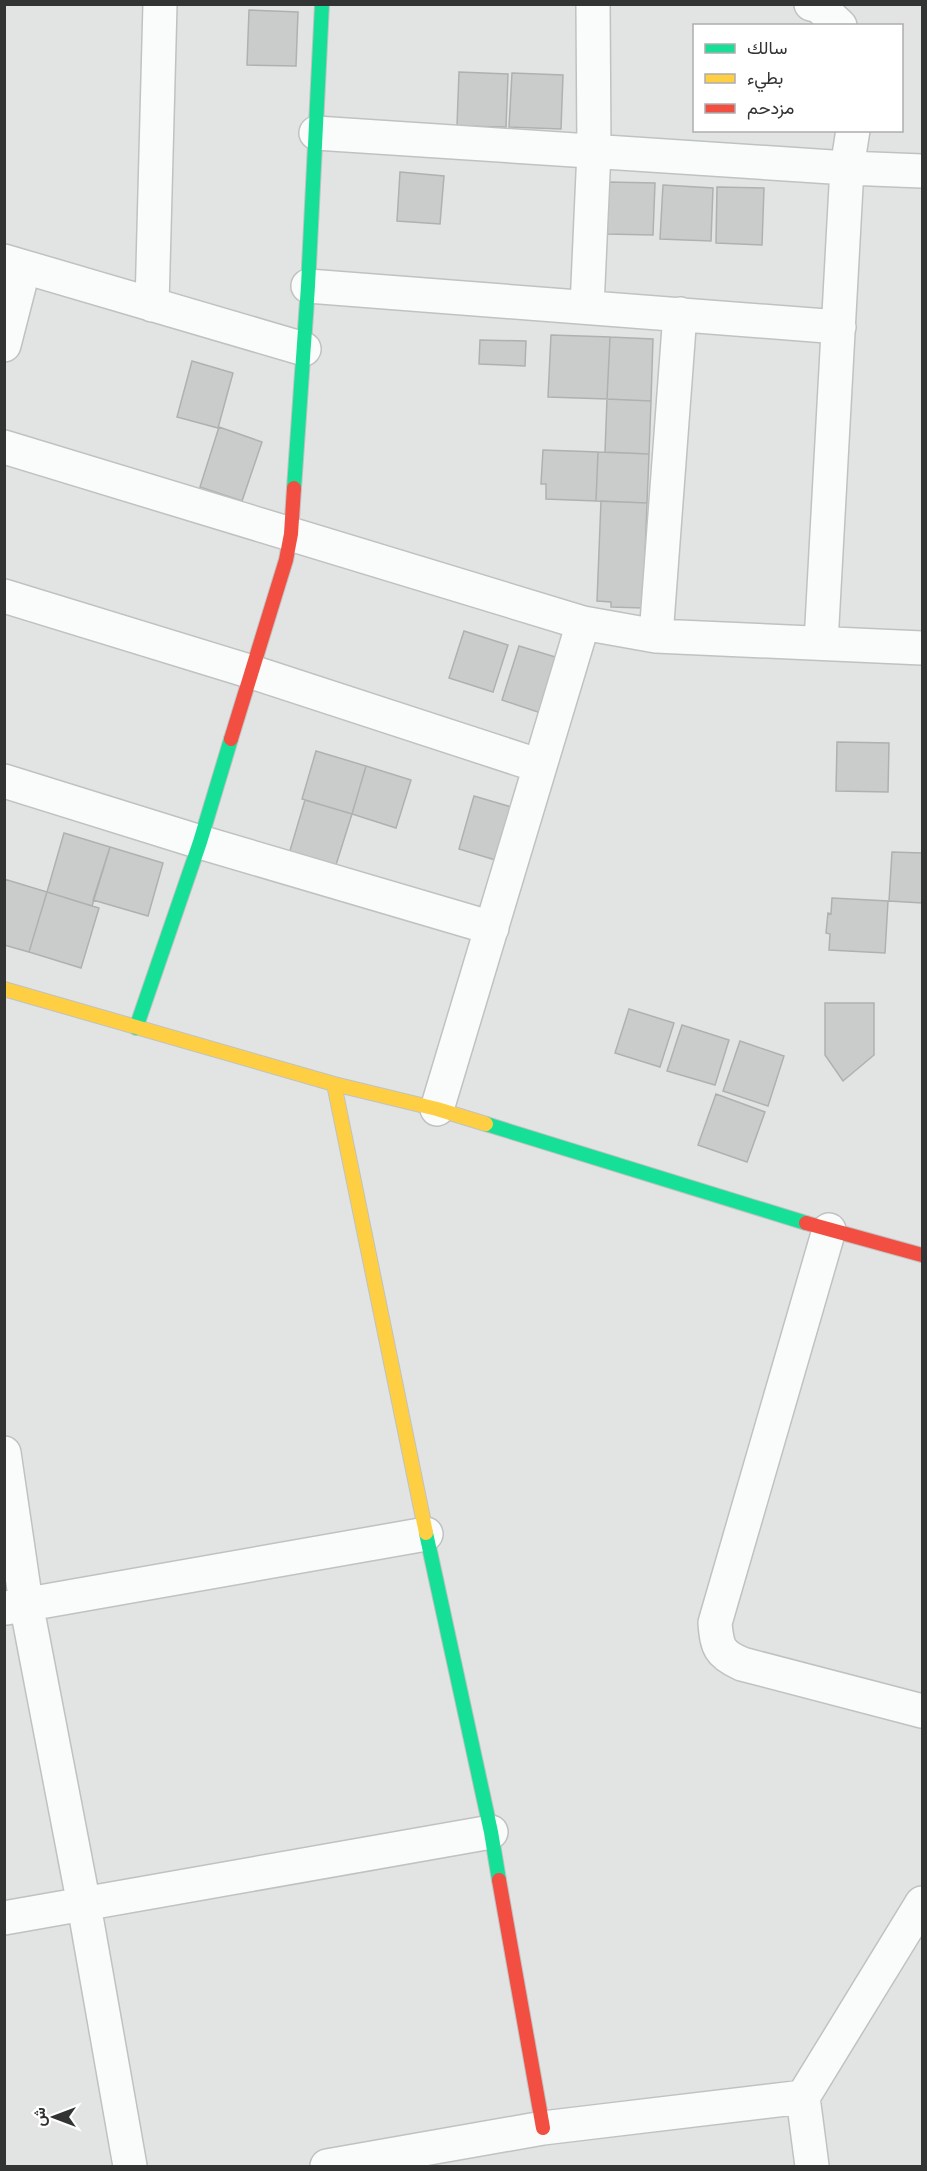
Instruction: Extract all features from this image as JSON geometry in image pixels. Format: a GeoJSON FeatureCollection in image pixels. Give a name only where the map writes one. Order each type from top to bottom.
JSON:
{"type":"FeatureCollection","features":[{"type":"Feature","properties":{"kind":"street"},"geometry":{"type":"LineString","coordinates":[[152,305],[160,4]]}},
{"type":"Feature","properties":{"kind":"street"},"geometry":{"type":"LineString","coordinates":[[136,1028],[200,842],[286,560],[291,534],[308,286],[322,4]]}},
{"type":"Feature","properties":{"kind":"street"},"geometry":{"type":"LineString","coordinates":[[587,307],[594,151],[593,4]]}},
{"type":"Feature","properties":{"kind":"street"},"geometry":{"type":"LineString","coordinates":[[811,4],[819,6],[838,24]]}},
{"type":"Feature","properties":{"kind":"street"},"geometry":{"type":"LineString","coordinates":[[821,642],[848,168],[853,132]]}},
{"type":"Feature","properties":{"kind":"street"},"geometry":{"type":"LineString","coordinates":[[316,133],[922,171]]}},
{"type":"Feature","properties":{"kind":"street"},"geometry":{"type":"LineString","coordinates":[[4,345],[14,264],[304,349]]}},
{"type":"Feature","properties":{"kind":"street"},"geometry":{"type":"LineString","coordinates":[[308,286],[839,327]]}},
{"type":"Feature","properties":{"kind":"street"},"geometry":{"type":"LineString","coordinates":[[656,636],[680,314]]}},
{"type":"Feature","properties":{"kind":"street"},"geometry":{"type":"LineString","coordinates":[[4,447],[583,623],[656,636],[922,648]]}},
{"type":"Feature","properties":{"kind":"street"},"geometry":{"type":"LineString","coordinates":[[4,596],[252,672],[540,766]]}},
{"type":"Feature","properties":{"kind":"street"},"geometry":{"type":"LineString","coordinates":[[437,1109],[583,623]]}},
{"type":"Feature","properties":{"kind":"street"},"geometry":{"type":"LineString","coordinates":[[4,781],[200,842],[492,928]]}},
{"type":"Feature","properties":{"kind":"street"},"geometry":{"type":"LineString","coordinates":[[4,989],[334,1084],[437,1109],[829,1230],[922,1255]]}},
{"type":"Feature","properties":{"kind":"street"},"geometry":{"type":"LineString","coordinates":[[334,1084],[426,1534],[491,1832],[543,2128]]}},
{"type":"Feature","properties":{"kind":"street"},"geometry":{"type":"LineString","coordinates":[[829,1230],[715,1623],[717,1642],[727,1658],[742,1664],[922,1711]]}},
{"type":"Feature","properties":{"kind":"street"},"geometry":{"type":"LineString","coordinates":[[4,1453],[15,1606],[84,1905],[130,2166]]}},
{"type":"Feature","properties":{"kind":"street"},"geometry":{"type":"LineString","coordinates":[[15,1606],[426,1534]]}},
{"type":"Feature","properties":{"kind":"street"},"geometry":{"type":"LineString","coordinates":[[4,1918],[491,1832]]}},
{"type":"Feature","properties":{"kind":"street"},"geometry":{"type":"LineString","coordinates":[[812,2166],[803,2097],[922,1906]]}},
{"type":"Feature","properties":{"kind":"street"},"geometry":{"type":"LineString","coordinates":[[327,2166],[543,2128],[803,2097]]}},
{"type":"Feature","properties":{"kind":"building"},"geometry":{"type":"Polygon","coordinates":[[[249,10],[298,12],[296,66],[247,65],[249,10]]]}},
{"type":"Feature","properties":{"kind":"building"},"geometry":{"type":"Polygon","coordinates":[[[459,72],[508,74],[506,127],[457,126],[459,72]]]}},
{"type":"Feature","properties":{"kind":"building"},"geometry":{"type":"Polygon","coordinates":[[[512,73],[563,75],[561,129],[509,127],[512,73]]]}},
{"type":"Feature","properties":{"kind":"building"},"geometry":{"type":"Polygon","coordinates":[[[400,172],[444,176],[440,224],[397,221],[400,172]]]}},
{"type":"Feature","properties":{"kind":"building"},"geometry":{"type":"Polygon","coordinates":[[[608,182],[655,183],[653,235],[606,234],[608,182]]]}},
{"type":"Feature","properties":{"kind":"building"},"geometry":{"type":"Polygon","coordinates":[[[663,185],[713,188],[711,241],[660,239],[663,185]]]}},
{"type":"Feature","properties":{"kind":"building"},"geometry":{"type":"Polygon","coordinates":[[[717,187],[764,188],[762,245],[716,243],[717,187]]]}},
{"type":"Feature","properties":{"kind":"building"},"geometry":{"type":"Polygon","coordinates":[[[551,335],[610,337],[607,399],[548,397],[551,335]]]}},
{"type":"Feature","properties":{"kind":"building"},"geometry":{"type":"Polygon","coordinates":[[[610,337],[653,339],[651,401],[607,399],[610,337]]]}},
{"type":"Feature","properties":{"kind":"building"},"geometry":{"type":"Polygon","coordinates":[[[480,340],[526,341],[525,366],[479,364],[480,340]]]}},
{"type":"Feature","properties":{"kind":"building"},"geometry":{"type":"Polygon","coordinates":[[[192,361],[233,373],[218,428],[177,417],[192,361]]]}},
{"type":"Feature","properties":{"kind":"building"},"geometry":{"type":"Polygon","coordinates":[[[607,399],[651,401],[649,454],[605,452],[607,399]]]}},
{"type":"Feature","properties":{"kind":"building"},"geometry":{"type":"Polygon","coordinates":[[[219,427],[262,442],[242,501],[200,487],[219,427]]]}},
{"type":"Feature","properties":{"kind":"building"},"geometry":{"type":"Polygon","coordinates":[[[543,450],[598,452],[596,501],[546,499],[546,484],[541,484],[543,450]]]}},
{"type":"Feature","properties":{"kind":"building"},"geometry":{"type":"Polygon","coordinates":[[[598,452],[649,454],[647,503],[596,501],[598,452]]]}},
{"type":"Feature","properties":{"kind":"building"},"geometry":{"type":"Polygon","coordinates":[[[601,501],[647,503],[643,608],[611,607],[611,602],[597,601],[601,501]]]}},
{"type":"Feature","properties":{"kind":"building"},"geometry":{"type":"Polygon","coordinates":[[[464,631],[508,645],[493,692],[449,678],[464,631]]]}},
{"type":"Feature","properties":{"kind":"building"},"geometry":{"type":"Polygon","coordinates":[[[519,646],[562,659],[544,714],[502,700],[519,646]]]}},
{"type":"Feature","properties":{"kind":"building"},"geometry":{"type":"Polygon","coordinates":[[[837,742],[889,743],[888,792],[836,791],[837,742]]]}},
{"type":"Feature","properties":{"kind":"building"},"geometry":{"type":"Polygon","coordinates":[[[316,751],[366,766],[352,814],[302,799],[316,751]]]}},
{"type":"Feature","properties":{"kind":"building"},"geometry":{"type":"Polygon","coordinates":[[[366,766],[411,780],[396,828],[352,814],[366,766]]]}},
{"type":"Feature","properties":{"kind":"building"},"geometry":{"type":"Polygon","coordinates":[[[474,796],[518,809],[502,862],[459,849],[474,796]]]}},
{"type":"Feature","properties":{"kind":"building"},"geometry":{"type":"Polygon","coordinates":[[[305,800],[352,814],[335,868],[289,854],[305,800]]]}},
{"type":"Feature","properties":{"kind":"building"},"geometry":{"type":"Polygon","coordinates":[[[64,833],[110,847],[92,906],[47,892],[64,833]]]}},
{"type":"Feature","properties":{"kind":"building"},"geometry":{"type":"Polygon","coordinates":[[[110,847],[163,863],[148,916],[93,900],[110,847]]]}},
{"type":"Feature","properties":{"kind":"building"},"geometry":{"type":"Polygon","coordinates":[[[892,852],[922,853],[922,903],[889,901],[892,852]]]}},
{"type":"Feature","properties":{"kind":"building"},"geometry":{"type":"Polygon","coordinates":[[[4,879],[47,892],[29,952],[4,945],[4,879]]]}},
{"type":"Feature","properties":{"kind":"building"},"geometry":{"type":"Polygon","coordinates":[[[47,892],[99,908],[81,968],[29,952],[47,892]]]}},
{"type":"Feature","properties":{"kind":"building"},"geometry":{"type":"Polygon","coordinates":[[[832,898],[888,901],[885,953],[829,950],[830,934],[826,933],[832,898]]]}},
{"type":"Feature","properties":{"kind":"building"},"geometry":{"type":"Polygon","coordinates":[[[825,1003],[874,1003],[874,1055],[843,1081],[825,1055],[825,1003]]]}},
{"type":"Feature","properties":{"kind":"building"},"geometry":{"type":"Polygon","coordinates":[[[629,1009],[674,1023],[660,1067],[615,1053],[629,1009]]]}},
{"type":"Feature","properties":{"kind":"building"},"geometry":{"type":"Polygon","coordinates":[[[682,1025],[729,1040],[715,1085],[667,1071],[682,1025]]]}},
{"type":"Feature","properties":{"kind":"building"},"geometry":{"type":"Polygon","coordinates":[[[740,1041],[784,1056],[768,1106],[723,1091],[740,1041]]]}},
{"type":"Feature","properties":{"kind":"building"},"geometry":{"type":"Polygon","coordinates":[[[716,1094],[765,1112],[747,1162],[698,1145],[716,1094]]]}},
{"type":"Feature","properties":{"kind":"traffic: fast"},"geometry":{"type":"LineString","coordinates":[[294,488],[308,286],[322,4]]}},
{"type":"Feature","properties":{"kind":"traffic: fast"},"geometry":{"type":"LineString","coordinates":[[136,1028],[200,842],[231,739]]}},
{"type":"Feature","properties":{"kind":"traffic: fast"},"geometry":{"type":"LineString","coordinates":[[486,1124],[806,1223]]}},
{"type":"Feature","properties":{"kind":"traffic: fast"},"geometry":{"type":"LineString","coordinates":[[426,1533],[491,1832],[499,1880]]}},
{"type":"Feature","properties":{"kind":"traffic: slow"},"geometry":{"type":"LineString","coordinates":[[4,989],[334,1084],[437,1109],[486,1124]]}},
{"type":"Feature","properties":{"kind":"traffic: slow"},"geometry":{"type":"LineString","coordinates":[[334,1084],[426,1533]]}},
{"type":"Feature","properties":{"kind":"traffic: jam"},"geometry":{"type":"LineString","coordinates":[[231,739],[286,560],[291,534],[294,488]]}},
{"type":"Feature","properties":{"kind":"traffic: jam"},"geometry":{"type":"LineString","coordinates":[[806,1223],[922,1255]]}},
{"type":"Feature","properties":{"kind":"traffic: jam"},"geometry":{"type":"LineString","coordinates":[[499,1880],[543,2128]]}}]}
